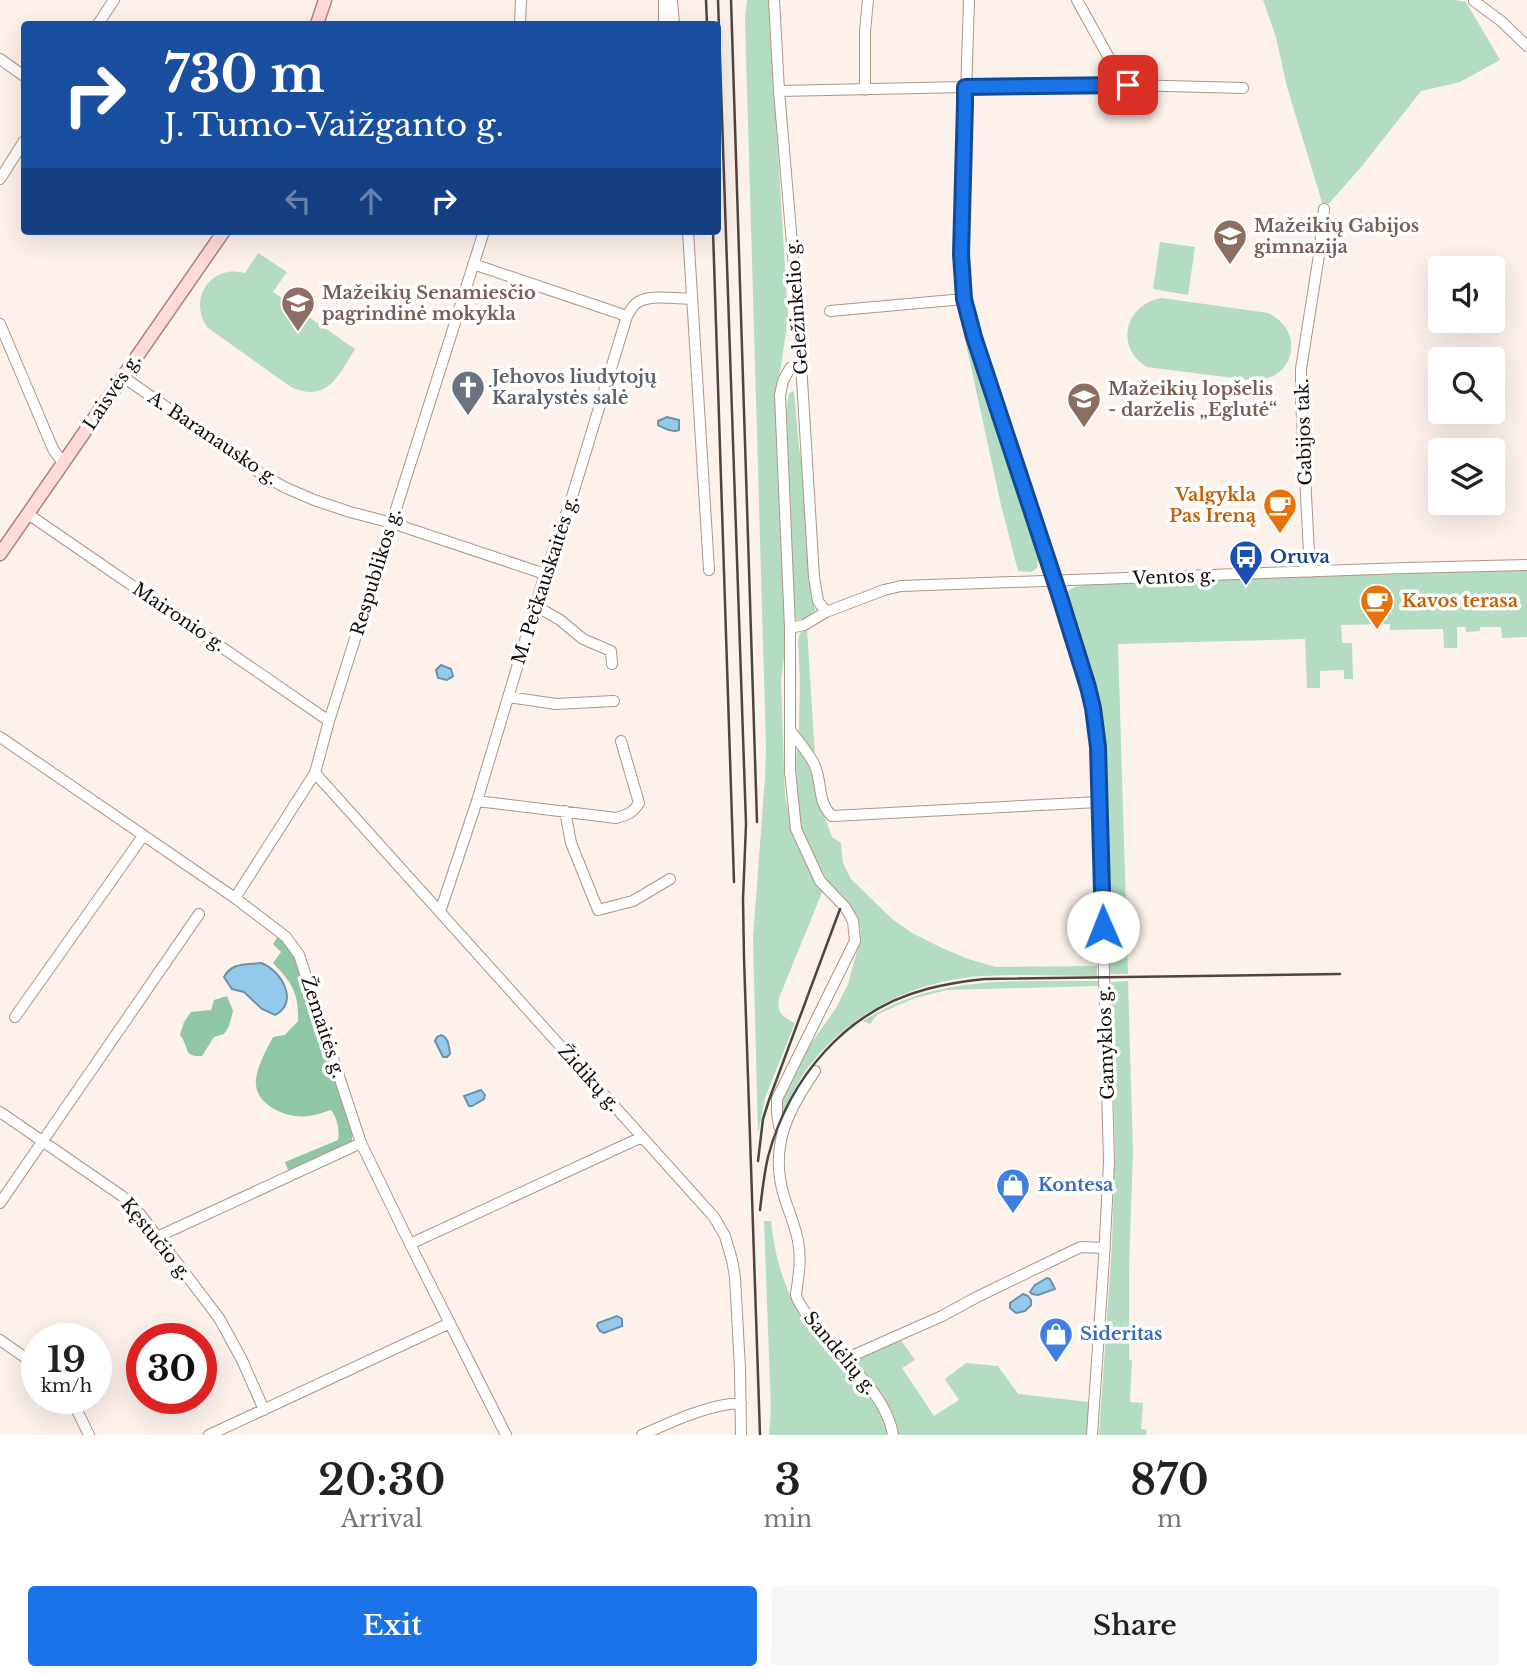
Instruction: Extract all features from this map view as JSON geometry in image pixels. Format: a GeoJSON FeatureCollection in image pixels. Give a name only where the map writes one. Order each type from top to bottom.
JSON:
{"type":"FeatureCollection","features":[{"type":"Feature","properties":{"kind":"main road"},"geometry":{"type":"LineString","coordinates":[[318,21],[321,1]]}},
{"type":"Feature","properties":{"kind":"main road","name":"Laisvės g."},"geometry":{"type":"LineString","coordinates":[[0,554],[221,235]]}},
{"type":"Feature","properties":{"kind":"street"},"geometry":{"type":"LineString","coordinates":[[101,21],[114,0]]}},
{"type":"Feature","properties":{"kind":"street"},"geometry":{"type":"LineString","coordinates":[[520,21],[521,0]]}},
{"type":"Feature","properties":{"kind":"street"},"geometry":{"type":"LineString","coordinates":[[664,0],[664,21]]}},
{"type":"Feature","properties":{"kind":"street"},"geometry":{"type":"LineString","coordinates":[[672,0],[674,21]]}},
{"type":"Feature","properties":{"kind":"street","name":"Geležinkelio g."},"geometry":{"type":"LineString","coordinates":[[774,0],[814,577],[818,601],[826,612]]}},
{"type":"Feature","properties":{"kind":"street"},"geometry":{"type":"LineString","coordinates":[[865,90],[868,0]]}},
{"type":"Feature","properties":{"kind":"street","name":"Gamyklos g."},"geometry":{"type":"LineString","coordinates":[[969,0],[961,254],[964,299],[1088,687],[1098,747],[1108,1162],[1092,1435]]}},
{"type":"Feature","properties":{"kind":"street"},"geometry":{"type":"LineString","coordinates":[[1077,0],[1124,85]]}},
{"type":"Feature","properties":{"kind":"street"},"geometry":{"type":"LineString","coordinates":[[1474,1],[1501,20],[1527,46]]}},
{"type":"Feature","properties":{"kind":"street"},"geometry":{"type":"LineString","coordinates":[[0,59],[21,74]]}},
{"type":"Feature","properties":{"kind":"street"},"geometry":{"type":"LineString","coordinates":[[779,91],[1124,85],[1242,88]]}},
{"type":"Feature","properties":{"kind":"street"},"geometry":{"type":"LineString","coordinates":[[0,179],[21,146]]}},
{"type":"Feature","properties":{"kind":"street","name":"Gabijos tak."},"geometry":{"type":"LineString","coordinates":[[1310,572],[1301,369],[1324,209]]}},
{"type":"Feature","properties":{"kind":"street","name":"Respublikos g."},"geometry":{"type":"LineString","coordinates":[[235,898],[315,774],[329,721],[483,235]]}},
{"type":"Feature","properties":{"kind":"street"},"geometry":{"type":"LineString","coordinates":[[688,235],[709,570]]}},
{"type":"Feature","properties":{"kind":"street"},"geometry":{"type":"LineString","coordinates":[[473,264],[627,316],[632,307],[648,298],[692,299]]}},
{"type":"Feature","properties":{"kind":"street"},"geometry":{"type":"LineString","coordinates":[[830,311],[964,299]]}},
{"type":"Feature","properties":{"kind":"street","name":"M. Pečkauskaitės g."},"geometry":{"type":"LineString","coordinates":[[440,912],[627,316]]}},
{"type":"Feature","properties":{"kind":"street"},"geometry":{"type":"LineString","coordinates":[[0,324],[53,449],[63,463]]}},
{"type":"Feature","properties":{"kind":"street"},"geometry":{"type":"LineString","coordinates":[[783,1127],[779,1126],[777,1099],[855,940],[853,921],[845,907],[820,881],[796,829],[790,771],[790,628],[780,395],[790,368],[801,363]]}},
{"type":"Feature","properties":{"kind":"street","name":"A. Baranausko g."},"geometry":{"type":"LineString","coordinates":[[122,376],[284,487],[314,500],[545,574]]}},
{"type":"Feature","properties":{"kind":"street","name":"Maironio g."},"geometry":{"type":"LineString","coordinates":[[28,514],[329,721]]}},
{"type":"Feature","properties":{"kind":"street","name":"Ventos g."},"geometry":{"type":"LineString","coordinates":[[790,628],[804,625],[826,612],[884,590],[901,586],[1527,565]]}},
{"type":"Feature","properties":{"kind":"street"},"geometry":{"type":"LineString","coordinates":[[536,606],[560,620],[583,639],[611,651],[612,664]]}},
{"type":"Feature","properties":{"kind":"street"},"geometry":{"type":"LineString","coordinates":[[508,696],[556,704],[614,701]]}},
{"type":"Feature","properties":{"kind":"street"},"geometry":{"type":"LineString","coordinates":[[791,731],[816,766],[822,802],[832,816],[1099,802]]}},
{"type":"Feature","properties":{"kind":"street","name":"Žemaitės g."},"geometry":{"type":"LineString","coordinates":[[0,737],[235,898],[286,937],[299,956],[361,1143],[506,1435]]}},
{"type":"Feature","properties":{"kind":"street"},"geometry":{"type":"LineString","coordinates":[[477,801],[615,817],[628,815],[639,803],[621,741]]}},
{"type":"Feature","properties":{"kind":"street","name":"Židikų g."},"geometry":{"type":"LineString","coordinates":[[315,774],[714,1217],[725,1236],[735,1277],[741,1435]]}},
{"type":"Feature","properties":{"kind":"street"},"geometry":{"type":"LineString","coordinates":[[565,811],[571,843],[598,910],[633,901],[670,879]]}},
{"type":"Feature","properties":{"kind":"street"},"geometry":{"type":"LineString","coordinates":[[15,1017],[143,836]]}},
{"type":"Feature","properties":{"kind":"street"},"geometry":{"type":"LineString","coordinates":[[0,1203],[199,914]]}},
{"type":"Feature","properties":{"kind":"street","name":"Sandėlių g."},"geometry":{"type":"LineString","coordinates":[[815,1071],[801,1091],[783,1127],[778,1173],[799,1243],[800,1266],[796,1297],[811,1321],[882,1404],[891,1423],[893,1435]]}},
{"type":"Feature","properties":{"kind":"street","name":"Kęstučio g."},"geometry":{"type":"LineString","coordinates":[[0,1112],[122,1196],[140,1214],[219,1318],[264,1409]]}},
{"type":"Feature","properties":{"kind":"street"},"geometry":{"type":"LineString","coordinates":[[410,1244],[642,1137]]}},
{"type":"Feature","properties":{"kind":"street"},"geometry":{"type":"LineString","coordinates":[[157,1237],[361,1143]]}},
{"type":"Feature","properties":{"kind":"street"},"geometry":{"type":"LineString","coordinates":[[845,1359],[942,1316],[1080,1247],[1105,1248]]}},
{"type":"Feature","properties":{"kind":"street"},"geometry":{"type":"LineString","coordinates":[[209,1435],[450,1323]]}},
{"type":"Feature","properties":{"kind":"street"},"geometry":{"type":"LineString","coordinates":[[0,1340],[21,1355]]}},
{"type":"Feature","properties":{"kind":"street"},"geometry":{"type":"LineString","coordinates":[[642,1435],[693,1414],[741,1403]]}},
{"type":"Feature","properties":{"kind":"street"},"geometry":{"type":"LineString","coordinates":[[79,1414],[89,1435]]}},
{"type":"Feature","properties":{"kind":"green space"},"geometry":{"type":"Polygon","coordinates":[[[747,0],[769,0],[788,317],[777,394],[785,584],[785,650],[781,680],[785,797],[796,841],[823,890],[779,998],[781,1014],[795,1023],[765,1098],[758,1134],[753,938],[766,747],[745,18],[747,0]]]}},
{"type":"Feature","properties":{"kind":"green space"},"geometry":{"type":"Polygon","coordinates":[[[1263,0],[1466,2],[1500,60],[1460,82],[1421,91],[1324,209],[1287,87],[1276,37],[1263,0]]]}},
{"type":"Feature","properties":{"kind":"green space"},"geometry":{"type":"Polygon","coordinates":[[[1160,242],[1195,247],[1188,295],[1153,289],[1160,242]]]}},
{"type":"Feature","properties":{"kind":"green space"},"geometry":{"type":"Polygon","coordinates":[[[258,253],[287,272],[273,292],[355,349],[337,377],[323,389],[314,392],[291,387],[208,328],[203,320],[200,303],[211,280],[230,272],[245,273],[258,253]]]}},
{"type":"Feature","properties":{"kind":"green space"},"geometry":{"type":"Polygon","coordinates":[[[1162,298],[1268,313],[1287,330],[1291,341],[1288,362],[1281,371],[1257,381],[1147,367],[1130,349],[1128,327],[1139,308],[1162,298]]]}},
{"type":"Feature","properties":{"kind":"green space"},"geometry":{"type":"Polygon","coordinates":[[[957,303],[962,305],[1038,558],[1037,568],[1031,572],[1018,571],[957,303]]]}},
{"type":"Feature","properties":{"kind":"green space"},"geometry":{"type":"Polygon","coordinates":[[[794,391],[799,448],[805,477],[810,574],[815,611],[798,620],[793,613],[785,419],[789,393],[794,391]]]}},
{"type":"Feature","properties":{"kind":"green space"},"geometry":{"type":"Polygon","coordinates":[[[1527,569],[1527,637],[1502,638],[1501,627],[1480,627],[1480,631],[1466,632],[1465,627],[1457,627],[1457,648],[1444,648],[1443,629],[1390,630],[1390,624],[1341,625],[1342,643],[1352,643],[1353,679],[1344,679],[1344,670],[1320,671],[1320,688],[1307,688],[1305,639],[1118,644],[1128,974],[1110,974],[1104,743],[1095,687],[1066,600],[1068,591],[1084,585],[1527,569]]]}},
{"type":"Feature","properties":{"kind":"green space"},"geometry":{"type":"Polygon","coordinates":[[[807,629],[815,756],[822,810],[832,837],[841,843],[843,863],[851,879],[891,918],[912,933],[968,959],[996,967],[1097,966],[1097,976],[1013,975],[960,978],[911,991],[888,1001],[866,1014],[827,1046],[802,1077],[782,1116],[782,1098],[802,1056],[836,1008],[848,984],[861,931],[850,906],[828,882],[809,851],[798,813],[798,641],[800,633],[807,629]]]}},
{"type":"Feature","properties":{"kind":"green space"},"geometry":{"type":"Polygon","coordinates":[[[278,936],[288,945],[297,962],[352,1132],[352,1143],[288,1170],[285,1162],[338,1140],[339,1132],[331,1110],[309,1116],[291,1115],[266,1103],[257,1088],[259,1068],[273,1037],[285,1035],[298,1021],[293,989],[273,963],[281,952],[273,944],[278,936]]]}},
{"type":"Feature","properties":{"kind":"green space"},"geometry":{"type":"Polygon","coordinates":[[[1098,981],[1098,986],[947,990],[915,998],[878,1014],[870,1024],[863,1021],[891,1006],[919,995],[948,988],[1006,982],[1098,981]]]}},
{"type":"Feature","properties":{"kind":"green space"},"geometry":{"type":"Polygon","coordinates":[[[1128,981],[1133,1151],[1129,1270],[1129,1360],[1132,1360],[1130,1402],[1143,1403],[1141,1429],[1147,1430],[1146,1435],[1099,1435],[1112,1245],[1115,1147],[1111,982],[1128,981]]]}},
{"type":"Feature","properties":{"kind":"green space"},"geometry":{"type":"Polygon","coordinates":[[[227,996],[233,1011],[229,1026],[224,1034],[214,1037],[202,1056],[192,1055],[180,1035],[184,1022],[191,1012],[211,1010],[214,1000],[227,996]]]}},
{"type":"Feature","properties":{"kind":"green space"},"geometry":{"type":"Polygon","coordinates":[[[764,1221],[771,1221],[780,1267],[792,1300],[808,1325],[843,1366],[900,1339],[915,1360],[902,1368],[934,1416],[959,1400],[945,1379],[966,1363],[998,1366],[1018,1394],[1089,1402],[1086,1435],[769,1435],[771,1410],[764,1221]]]}},
{"type":"Feature","properties":{"kind":"water"},"geometry":{"type":"Polygon","coordinates":[[[667,417],[679,420],[679,430],[671,431],[658,425],[658,421],[667,417]]]}},
{"type":"Feature","properties":{"kind":"water"},"geometry":{"type":"Polygon","coordinates":[[[441,665],[451,669],[453,676],[447,680],[438,678],[436,670],[441,665]]]}},
{"type":"Feature","properties":{"kind":"water"},"geometry":{"type":"Polygon","coordinates":[[[261,963],[275,972],[285,987],[286,1002],[275,1015],[262,1009],[244,992],[232,989],[224,977],[235,967],[261,963]]]}},
{"type":"Feature","properties":{"kind":"water"},"geometry":{"type":"Polygon","coordinates":[[[441,1035],[448,1043],[450,1054],[447,1057],[443,1057],[435,1041],[441,1035]]]}},
{"type":"Feature","properties":{"kind":"water"},"geometry":{"type":"Polygon","coordinates":[[[481,1090],[485,1095],[484,1099],[469,1106],[464,1096],[481,1090]]]}},
{"type":"Feature","properties":{"kind":"water"},"geometry":{"type":"Polygon","coordinates":[[[1047,1278],[1055,1289],[1038,1295],[1030,1292],[1035,1285],[1047,1278]]]}},
{"type":"Feature","properties":{"kind":"water"},"geometry":{"type":"Polygon","coordinates":[[[1023,1294],[1031,1300],[1031,1305],[1025,1311],[1016,1313],[1010,1308],[1010,1303],[1023,1294]]]}},
{"type":"Feature","properties":{"kind":"water"},"geometry":{"type":"Polygon","coordinates":[[[617,1316],[622,1319],[622,1326],[604,1333],[600,1331],[598,1323],[617,1316]]]}},
{"type":"Feature","properties":{"kind":"railway"},"geometry":{"type":"LineString","coordinates":[[706,0],[707,21]]}},
{"type":"Feature","properties":{"kind":"railway"},"geometry":{"type":"LineString","coordinates":[[718,0],[719,21]]}},
{"type":"Feature","properties":{"kind":"railway"},"geometry":{"type":"LineString","coordinates":[[731,0],[757,822]]}},
{"type":"Feature","properties":{"kind":"railway"},"geometry":{"type":"LineString","coordinates":[[721,88],[746,824],[744,958],[760,1435]]}},
{"type":"Feature","properties":{"kind":"railway"},"geometry":{"type":"LineString","coordinates":[[713,235],[734,882]]}},
{"type":"Feature","properties":{"kind":"railway"},"geometry":{"type":"LineString","coordinates":[[758,1161],[763,1119],[769,1100],[840,909]]}},
{"type":"Feature","properties":{"kind":"railway"},"geometry":{"type":"LineString","coordinates":[[760,1210],[768,1157],[790,1100],[806,1075],[825,1051],[847,1031],[871,1013],[898,999],[934,987],[985,979],[1340,974]]}},
{"type":"Feature","properties":{"kind":"place","name":"Mažeikių Gabijos gimnazija"},"geometry":{"type":"Point","coordinates":[1230,266]}},
{"type":"Feature","properties":{"kind":"place","name":"Mažeikių Senamiesčio pagrindinė mokykla"},"geometry":{"type":"Point","coordinates":[298,333]}},
{"type":"Feature","properties":{"kind":"place","name":"Jehovos liudytojų Karalystės salė"},"geometry":{"type":"Point","coordinates":[468,417]}},
{"type":"Feature","properties":{"kind":"place","name":"Mažeikių lopšelis - darželis „Eglutė“"},"geometry":{"type":"Point","coordinates":[1084,429]}},
{"type":"Feature","properties":{"kind":"place","name":"Valgykla Pas Ireną"},"geometry":{"type":"Point","coordinates":[1280,535]}},
{"type":"Feature","properties":{"kind":"place","name":"Oruva"},"geometry":{"type":"Point","coordinates":[1246,587]}},
{"type":"Feature","properties":{"kind":"place","name":"Kavos terasa"},"geometry":{"type":"Point","coordinates":[1377,631]}},
{"type":"Feature","properties":{"kind":"place","name":"Kontesa"},"geometry":{"type":"Point","coordinates":[1013,1215]}},
{"type":"Feature","properties":{"kind":"place","name":"Sideritas"},"geometry":{"type":"Point","coordinates":[1056,1364]}},
{"type":"Feature","properties":{"kind":"route"},"geometry":{"type":"LineString","coordinates":[[1103,927],[1098,747],[1093,708],[964,299],[961,254],[965,87],[1128,85]]}}]}
